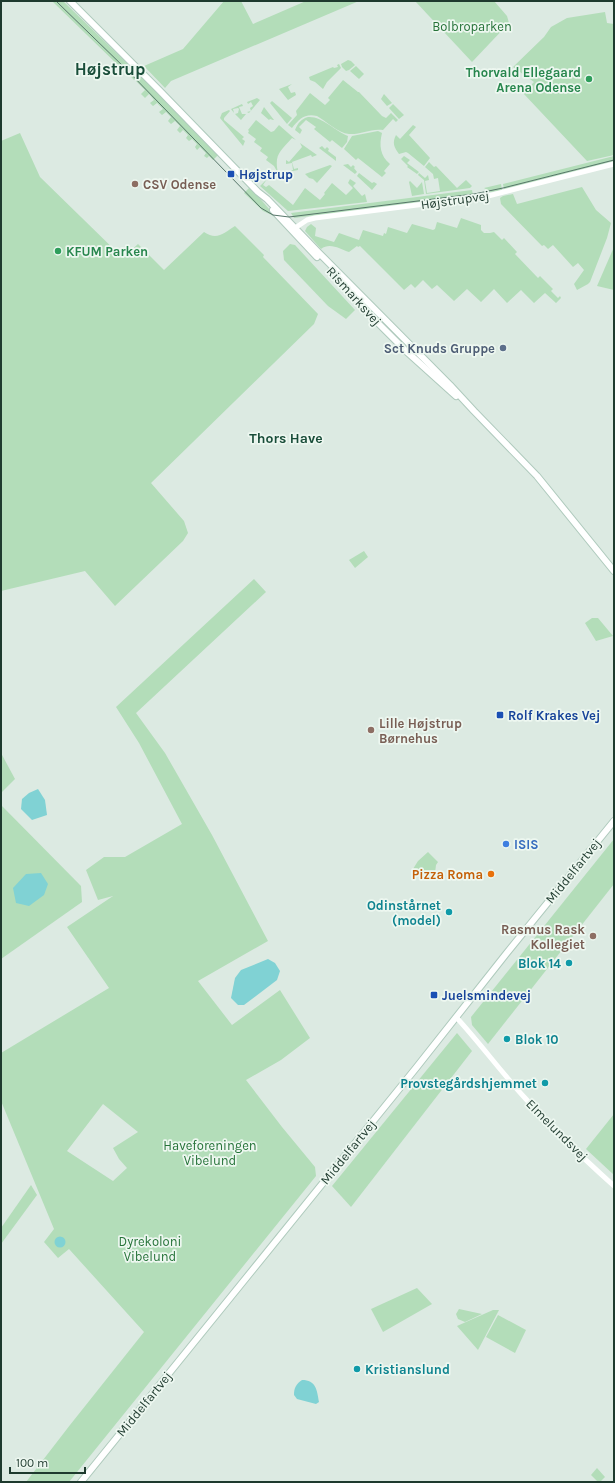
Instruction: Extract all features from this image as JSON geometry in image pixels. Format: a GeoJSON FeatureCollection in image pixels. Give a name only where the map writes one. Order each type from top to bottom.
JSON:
{"type":"FeatureCollection","features":[{"type":"Feature","properties":{"kind":"main road","name":"Rismarksvej"},"geometry":{"type":"LineString","coordinates":[[70,1],[160,90],[258,192],[285,225],[326,266],[392,337],[427,372],[474,411]]}},
{"type":"Feature","properties":{"kind":"main road","name":"Rismarksvej"},"geometry":{"type":"LineString","coordinates":[[258,192],[296,228],[537,476],[614,570]]}},
{"type":"Feature","properties":{"kind":"main road"},"geometry":{"type":"LineString","coordinates":[[360,304],[372,313],[393,334],[405,340]]}},
{"type":"Feature","properties":{"kind":"main road"},"geometry":{"type":"LineString","coordinates":[[392,337],[402,342],[436,371]]}},
{"type":"Feature","properties":{"kind":"main road","name":"Middelfartvej"},"geometry":{"type":"LineString","coordinates":[[81,1482],[614,821]]}},
{"type":"Feature","properties":{"kind":"street","name":"Højstrupvej"},"geometry":{"type":"LineString","coordinates":[[296,228],[307,220],[316,218],[488,196],[614,164]]}},
{"type":"Feature","properties":{"kind":"street","name":"Elmelundsvej"},"geometry":{"type":"LineString","coordinates":[[456,1017],[545,1120],[569,1145],[614,1186]]}},
{"type":"Feature","properties":{"kind":"green space"},"geometry":{"type":"Polygon","coordinates":[[[52,1],[63,1],[139,75],[134,80],[52,1]]]}},
{"type":"Feature","properties":{"kind":"green space"},"geometry":{"type":"Polygon","coordinates":[[[224,1],[241,1],[253,24],[306,1],[359,1],[171,81],[165,88],[144,66],[183,49],[224,1]]]}},
{"type":"Feature","properties":{"kind":"green space","name":"Bolbroparken"},"geometry":{"type":"Polygon","coordinates":[[[415,1],[494,1],[507,16],[509,23],[472,62],[415,1]]]}},
{"type":"Feature","properties":{"kind":"green space"},"geometry":{"type":"Polygon","coordinates":[[[605,12],[607,23],[614,24],[614,155],[587,161],[523,93],[534,82],[513,67],[544,37],[551,27],[567,18],[605,12]]]}},
{"type":"Feature","properties":{"kind":"green space"},"geometry":{"type":"Polygon","coordinates":[[[348,60],[355,65],[346,71],[341,64],[348,60]]]}},
{"type":"Feature","properties":{"kind":"green space"},"geometry":{"type":"Polygon","coordinates":[[[339,64],[341,68],[327,82],[323,89],[315,82],[310,80],[309,77],[333,67],[338,67],[337,65],[339,64]]]}},
{"type":"Feature","properties":{"kind":"green space"},"geometry":{"type":"Polygon","coordinates":[[[356,66],[364,74],[359,79],[350,71],[356,66]]]}},
{"type":"Feature","properties":{"kind":"green space"},"geometry":{"type":"Polygon","coordinates":[[[142,76],[218,155],[213,160],[209,156],[207,158],[204,156],[206,153],[200,147],[197,150],[195,147],[197,144],[192,139],[189,141],[186,138],[188,135],[183,130],[180,133],[177,130],[180,126],[175,121],[171,124],[168,121],[171,117],[166,112],[162,115],[159,112],[163,109],[157,103],[153,106],[150,103],[154,100],[149,94],[145,98],[141,94],[145,90],[136,81],[142,76]]]}},
{"type":"Feature","properties":{"kind":"green space"},"geometry":{"type":"Polygon","coordinates":[[[343,80],[359,92],[382,116],[386,118],[391,113],[398,120],[396,122],[393,119],[383,130],[353,134],[345,133],[313,115],[306,116],[297,122],[292,128],[288,125],[297,115],[296,111],[310,93],[325,105],[330,100],[328,98],[343,80]]]}},
{"type":"Feature","properties":{"kind":"green space"},"geometry":{"type":"Polygon","coordinates":[[[292,84],[288,87],[291,93],[295,92],[296,95],[288,100],[279,89],[292,84]]]}},
{"type":"Feature","properties":{"kind":"green space"},"geometry":{"type":"Polygon","coordinates":[[[384,94],[392,103],[387,106],[381,99],[384,94]]]}},
{"type":"Feature","properties":{"kind":"green space"},"geometry":{"type":"Polygon","coordinates":[[[257,98],[260,100],[251,111],[250,108],[253,106],[251,102],[248,104],[247,102],[257,98]]]}},
{"type":"Feature","properties":{"kind":"green space"},"geometry":{"type":"Polygon","coordinates":[[[272,101],[292,118],[287,124],[270,103],[272,101]]]}},
{"type":"Feature","properties":{"kind":"green space"},"geometry":{"type":"Polygon","coordinates":[[[242,104],[243,106],[239,107],[242,114],[246,114],[241,120],[235,114],[238,113],[239,109],[233,109],[234,113],[231,109],[242,104]]]}},
{"type":"Feature","properties":{"kind":"green space"},"geometry":{"type":"Polygon","coordinates":[[[393,104],[404,115],[399,119],[389,108],[393,104]]]}},
{"type":"Feature","properties":{"kind":"green space"},"geometry":{"type":"Polygon","coordinates":[[[264,107],[274,120],[269,120],[261,113],[264,107]]]}},
{"type":"Feature","properties":{"kind":"green space"},"geometry":{"type":"Polygon","coordinates":[[[229,110],[230,111],[224,120],[244,137],[242,139],[245,141],[243,146],[220,118],[222,113],[229,110]]]}},
{"type":"Feature","properties":{"kind":"green space"},"geometry":{"type":"Polygon","coordinates":[[[308,117],[313,117],[323,121],[348,136],[347,142],[342,148],[332,140],[330,142],[314,129],[316,127],[306,120],[299,127],[302,130],[300,134],[295,130],[302,120],[308,117]]]}},
{"type":"Feature","properties":{"kind":"green space"},"geometry":{"type":"Polygon","coordinates":[[[256,120],[271,132],[274,131],[279,125],[296,140],[292,138],[281,150],[277,161],[278,173],[274,166],[266,160],[268,157],[260,151],[262,148],[254,142],[256,139],[248,133],[248,130],[256,120]]]}},
{"type":"Feature","properties":{"kind":"green space"},"geometry":{"type":"Polygon","coordinates":[[[413,125],[416,127],[409,135],[430,158],[424,166],[406,152],[399,154],[394,145],[396,135],[400,139],[413,125]]]}},
{"type":"Feature","properties":{"kind":"green space"},"geometry":{"type":"Polygon","coordinates":[[[378,131],[382,133],[382,154],[390,164],[384,171],[386,173],[382,177],[358,158],[356,160],[344,149],[352,136],[378,131]]]}},
{"type":"Feature","properties":{"kind":"green space"},"geometry":{"type":"Polygon","coordinates":[[[20,133],[40,177],[123,258],[138,244],[164,270],[204,232],[209,235],[217,236],[235,226],[318,314],[314,324],[151,483],[184,521],[188,533],[183,541],[115,606],[85,571],[1,591],[1,141],[20,133]]]}},
{"type":"Feature","properties":{"kind":"green space"},"geometry":{"type":"Polygon","coordinates":[[[300,143],[317,155],[312,157],[311,155],[292,162],[294,169],[298,168],[298,170],[288,172],[293,170],[292,163],[286,164],[286,160],[289,162],[302,147],[300,143]]]}},
{"type":"Feature","properties":{"kind":"green space"},"geometry":{"type":"Polygon","coordinates":[[[322,146],[325,149],[327,147],[329,149],[328,151],[336,157],[336,161],[319,148],[322,146]]]}},
{"type":"Feature","properties":{"kind":"green space"},"geometry":{"type":"Polygon","coordinates":[[[404,156],[410,160],[407,163],[419,172],[417,174],[407,167],[408,166],[401,159],[404,156]]]}},
{"type":"Feature","properties":{"kind":"green space"},"geometry":{"type":"Polygon","coordinates":[[[614,156],[614,161],[504,189],[503,184],[614,156]]]}},
{"type":"Feature","properties":{"kind":"green space"},"geometry":{"type":"Polygon","coordinates":[[[429,162],[434,167],[436,166],[457,188],[466,180],[472,186],[470,188],[426,194],[424,180],[418,175],[419,173],[425,178],[428,175],[429,180],[425,181],[427,193],[440,191],[438,178],[434,179],[433,174],[425,167],[429,162]]]}},
{"type":"Feature","properties":{"kind":"green space"},"geometry":{"type":"Polygon","coordinates":[[[348,164],[351,167],[353,165],[355,167],[354,168],[357,172],[355,174],[343,165],[348,164]]]}},
{"type":"Feature","properties":{"kind":"green space"},"geometry":{"type":"Polygon","coordinates":[[[330,165],[332,166],[317,183],[305,174],[330,165]]]}},
{"type":"Feature","properties":{"kind":"green space"},"geometry":{"type":"Polygon","coordinates":[[[359,173],[372,183],[374,182],[377,184],[372,190],[357,176],[359,173]]]}},
{"type":"Feature","properties":{"kind":"green space"},"geometry":{"type":"Polygon","coordinates":[[[267,179],[263,185],[266,187],[269,185],[293,205],[305,188],[320,200],[332,183],[346,195],[353,188],[348,183],[350,179],[356,183],[353,186],[362,196],[365,194],[367,202],[288,211],[260,186],[267,179]]]}},
{"type":"Feature","properties":{"kind":"green space"},"geometry":{"type":"Polygon","coordinates":[[[410,181],[417,188],[422,182],[424,194],[412,196],[410,181]]]}},
{"type":"Feature","properties":{"kind":"green space"},"geometry":{"type":"Polygon","coordinates":[[[501,184],[502,190],[491,192],[484,188],[501,184]]]}},
{"type":"Feature","properties":{"kind":"green space"},"geometry":{"type":"Polygon","coordinates":[[[250,187],[276,217],[263,211],[244,193],[250,187]]]}},
{"type":"Feature","properties":{"kind":"green space"},"geometry":{"type":"Polygon","coordinates":[[[582,187],[596,210],[611,223],[607,238],[590,282],[577,290],[574,284],[584,270],[578,263],[573,267],[553,245],[548,249],[544,245],[542,246],[501,204],[500,198],[513,194],[517,204],[582,187]]]}},
{"type":"Feature","properties":{"kind":"green space"},"geometry":{"type":"Polygon","coordinates":[[[472,190],[473,195],[294,218],[291,213],[472,190]]]}},
{"type":"Feature","properties":{"kind":"green space"},"geometry":{"type":"Polygon","coordinates":[[[461,218],[481,225],[481,230],[484,233],[494,232],[502,240],[504,238],[517,252],[515,254],[538,278],[540,276],[553,289],[551,291],[558,298],[560,296],[561,298],[556,303],[545,293],[534,303],[521,290],[507,303],[494,289],[481,302],[467,289],[454,301],[437,285],[432,289],[423,280],[415,288],[411,284],[404,290],[360,246],[357,246],[349,252],[331,246],[321,249],[305,231],[311,224],[316,228],[315,236],[334,242],[339,233],[359,240],[363,230],[383,236],[384,233],[386,234],[388,227],[407,233],[412,224],[433,230],[435,229],[437,222],[457,228],[461,218]]]}},
{"type":"Feature","properties":{"kind":"green space"},"geometry":{"type":"Polygon","coordinates":[[[290,244],[295,245],[355,310],[346,319],[328,306],[284,260],[283,251],[290,244]]]}},
{"type":"Feature","properties":{"kind":"green space"},"geometry":{"type":"Polygon","coordinates":[[[614,247],[614,290],[597,286],[614,247]]]}},
{"type":"Feature","properties":{"kind":"green space"},"geometry":{"type":"Polygon","coordinates":[[[364,551],[368,557],[355,568],[349,560],[364,551]]]}},
{"type":"Feature","properties":{"kind":"green space"},"geometry":{"type":"Polygon","coordinates":[[[254,579],[266,592],[136,713],[165,753],[212,835],[268,941],[198,981],[232,1025],[280,990],[310,1038],[281,1060],[246,1080],[315,1167],[316,1176],[69,1482],[26,1482],[144,1332],[69,1249],[58,1258],[44,1242],[54,1229],[1,1101],[1,1053],[109,988],[67,927],[113,896],[98,900],[86,870],[104,857],[125,857],[182,824],[139,743],[116,707],[254,579]],[[103,1104],[67,1151],[113,1181],[127,1168],[119,1159],[113,1148],[138,1132],[103,1104]]]}},
{"type":"Feature","properties":{"kind":"green space"},"geometry":{"type":"Polygon","coordinates":[[[592,618],[598,618],[613,636],[596,641],[585,623],[592,618]]]}},
{"type":"Feature","properties":{"kind":"green space"},"geometry":{"type":"Polygon","coordinates":[[[1,753],[15,779],[1,793],[1,753]]]}},
{"type":"Feature","properties":{"kind":"green space"},"geometry":{"type":"Polygon","coordinates":[[[1,805],[81,886],[82,902],[1,959],[1,805]]]}},
{"type":"Feature","properties":{"kind":"green space"},"geometry":{"type":"Polygon","coordinates":[[[614,839],[614,884],[488,1044],[472,1025],[471,1017],[614,839]]]}},
{"type":"Feature","properties":{"kind":"green space"},"geometry":{"type":"Polygon","coordinates":[[[428,852],[438,862],[435,873],[427,879],[413,869],[418,861],[428,852]]]}},
{"type":"Feature","properties":{"kind":"green space"},"geometry":{"type":"Polygon","coordinates":[[[457,1033],[472,1051],[351,1207],[332,1186],[457,1033]]]}},
{"type":"Feature","properties":{"kind":"green space"},"geometry":{"type":"Polygon","coordinates":[[[614,1114],[614,1175],[586,1149],[614,1114]]]}},
{"type":"Feature","properties":{"kind":"green space"},"geometry":{"type":"Polygon","coordinates":[[[31,1185],[37,1195],[1,1244],[1,1228],[31,1185]]]}},
{"type":"Feature","properties":{"kind":"green space"},"geometry":{"type":"Polygon","coordinates":[[[417,1288],[432,1304],[383,1332],[371,1309],[417,1288]]]}},
{"type":"Feature","properties":{"kind":"green space"},"geometry":{"type":"Polygon","coordinates":[[[459,1309],[482,1314],[465,1322],[458,1319],[456,1314],[459,1309]]]}},
{"type":"Feature","properties":{"kind":"green space"},"geometry":{"type":"Polygon","coordinates":[[[493,1310],[499,1310],[478,1350],[457,1326],[493,1310]]]}},
{"type":"Feature","properties":{"kind":"green space"},"geometry":{"type":"Polygon","coordinates":[[[498,1315],[526,1330],[515,1353],[486,1337],[498,1315]]]}},
{"type":"Feature","properties":{"kind":"green space"},"geometry":{"type":"Polygon","coordinates":[[[597,1468],[605,1477],[600,1482],[598,1482],[591,1475],[597,1468]]]}},
{"type":"Feature","properties":{"kind":"water"},"geometry":{"type":"Polygon","coordinates":[[[38,789],[45,800],[47,815],[32,820],[21,809],[22,799],[29,793],[38,789]]]}},
{"type":"Feature","properties":{"kind":"water"},"geometry":{"type":"Polygon","coordinates":[[[41,873],[48,884],[44,895],[29,906],[16,903],[13,888],[26,874],[41,873]]]}},
{"type":"Feature","properties":{"kind":"water"},"geometry":{"type":"Polygon","coordinates":[[[268,959],[275,963],[280,971],[277,980],[244,1005],[238,1005],[231,998],[235,978],[241,970],[268,959]]]}},
{"type":"Feature","properties":{"kind":"water"},"geometry":{"type":"Polygon","coordinates":[[[58,1237],[62,1237],[64,1238],[64,1246],[58,1247],[55,1244],[55,1240],[58,1237]]]}},
{"type":"Feature","properties":{"kind":"water"},"geometry":{"type":"Polygon","coordinates":[[[302,1380],[307,1380],[315,1386],[319,1402],[316,1404],[297,1399],[294,1395],[294,1390],[302,1380]]]}},
{"type":"Feature","properties":{"kind":"tram line"},"geometry":{"type":"LineString","coordinates":[[56,1],[127,70],[261,208],[273,215],[289,217],[474,194],[614,160]]}},
{"type":"Feature","properties":{"kind":"place","name":"Thorvald Ellegaard Arena Odense"},"geometry":{"type":"Point","coordinates":[589,79]}},
{"type":"Feature","properties":{"kind":"place","name":"Højstrup"},"geometry":{"type":"Point","coordinates":[231,174]}},
{"type":"Feature","properties":{"kind":"place","name":"CSV Odense"},"geometry":{"type":"Point","coordinates":[135,184]}},
{"type":"Feature","properties":{"kind":"place","name":"KFUM Parken"},"geometry":{"type":"Point","coordinates":[58,251]}},
{"type":"Feature","properties":{"kind":"place","name":"Sct Knuds Gruppe"},"geometry":{"type":"Point","coordinates":[503,348]}},
{"type":"Feature","properties":{"kind":"place","name":"Rolf Krakes Vej"},"geometry":{"type":"Point","coordinates":[500,715]}},
{"type":"Feature","properties":{"kind":"place","name":"Lille Højstrup Børnehus"},"geometry":{"type":"Point","coordinates":[371,730]}},
{"type":"Feature","properties":{"kind":"place","name":"ISIS"},"geometry":{"type":"Point","coordinates":[506,844]}},
{"type":"Feature","properties":{"kind":"place","name":"Pizza Roma"},"geometry":{"type":"Point","coordinates":[491,874]}},
{"type":"Feature","properties":{"kind":"place","name":"Odinstårnet (model)"},"geometry":{"type":"Point","coordinates":[449,912]}},
{"type":"Feature","properties":{"kind":"place","name":"Rasmus Rask Kollegiet"},"geometry":{"type":"Point","coordinates":[593,936]}},
{"type":"Feature","properties":{"kind":"place","name":"Blok 14"},"geometry":{"type":"Point","coordinates":[569,963]}},
{"type":"Feature","properties":{"kind":"place","name":"Juelsmindevej"},"geometry":{"type":"Point","coordinates":[434,995]}},
{"type":"Feature","properties":{"kind":"place","name":"Blok 10"},"geometry":{"type":"Point","coordinates":[507,1039]}},
{"type":"Feature","properties":{"kind":"place","name":"Provstegårdshjemmet"},"geometry":{"type":"Point","coordinates":[545,1083]}},
{"type":"Feature","properties":{"kind":"place","name":"Kristianslund"},"geometry":{"type":"Point","coordinates":[357,1369]}},
{"type":"Feature","properties":{"kind":"district","name":"Højstrup"},"geometry":{"type":"Point","coordinates":[110,69]}},
{"type":"Feature","properties":{"kind":"district","name":"Thors Have"},"geometry":{"type":"Point","coordinates":[286,438]}},
{"type":"Feature","properties":{"kind":"park label","name":"Haveforeningen Vibelund"},"geometry":{"type":"Point","coordinates":[210,1152]}},
{"type":"Feature","properties":{"kind":"park label","name":"Dyrekoloni Vibelund"},"geometry":{"type":"Point","coordinates":[150,1248]}}]}
